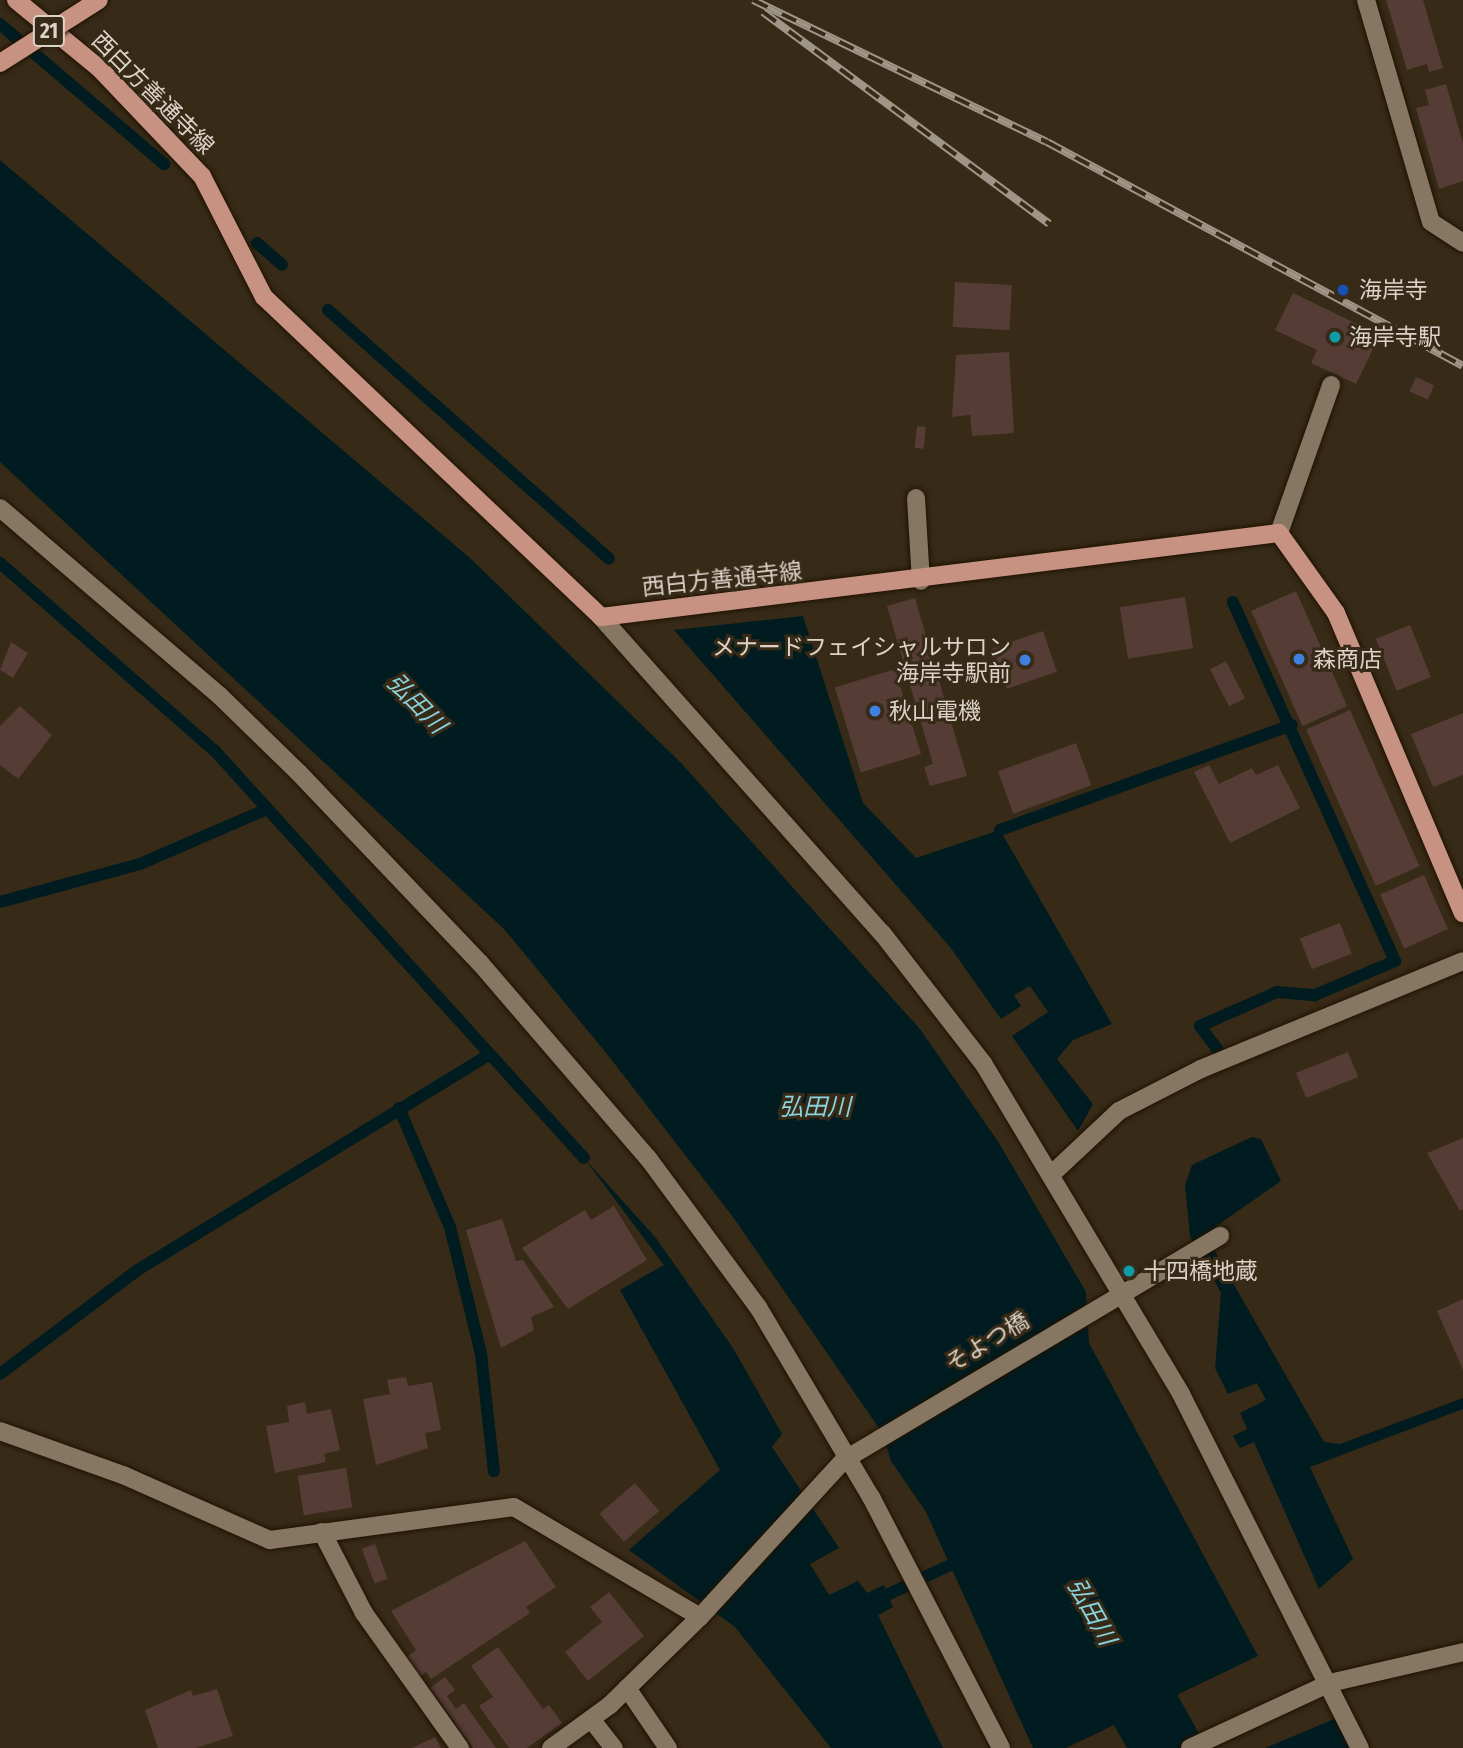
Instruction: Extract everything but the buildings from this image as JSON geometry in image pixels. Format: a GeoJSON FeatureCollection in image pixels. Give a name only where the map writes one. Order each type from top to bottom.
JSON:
{"type":"FeatureCollection","features":[{"type":"Feature","properties":{"kind":"main road","name":"西白方善通寺線"},"geometry":{"type":"LineString","coordinates":[[16,0],[100,69],[202,176],[264,297],[601,617],[922,581],[1279,533]]}},
{"type":"Feature","properties":{"kind":"main road","name":"21"},"geometry":{"type":"LineString","coordinates":[[0,63],[99,0]]}},
{"type":"Feature","properties":{"kind":"main road"},"geometry":{"type":"LineString","coordinates":[[1279,533],[1336,613],[1463,913]]}},
{"type":"Feature","properties":{"kind":"street"},"geometry":{"type":"LineString","coordinates":[[1366,0],[1431,222],[1463,243]]}},
{"type":"Feature","properties":{"kind":"street"},"geometry":{"type":"LineString","coordinates":[[1279,533],[1331,385]]}},
{"type":"Feature","properties":{"kind":"street"},"geometry":{"type":"LineString","coordinates":[[916,498],[922,581]]}},
{"type":"Feature","properties":{"kind":"street"},"geometry":{"type":"LineString","coordinates":[[0,508],[220,696],[480,962],[697,1219],[758,1307],[908,1567],[1001,1748]]}},
{"type":"Feature","properties":{"kind":"street"},"geometry":{"type":"LineString","coordinates":[[601,617],[930,990],[1054,1172],[1118,1293],[1181,1394],[1330,1683],[1360,1748]]}},
{"type":"Feature","properties":{"kind":"street"},"geometry":{"type":"LineString","coordinates":[[1054,1172],[1119,1111],[1201,1069],[1463,961]]}},
{"type":"Feature","properties":{"kind":"street","name":"そよつ橋"},"geometry":{"type":"LineString","coordinates":[[551,1748],[627,1688],[700,1617],[844,1460],[882,1434],[1118,1293],[1220,1236]]}},
{"type":"Feature","properties":{"kind":"street"},"geometry":{"type":"LineString","coordinates":[[0,1431],[123,1475],[270,1540],[514,1507],[700,1617]]}},
{"type":"Feature","properties":{"kind":"street"},"geometry":{"type":"LineString","coordinates":[[322,1532],[365,1613],[460,1748]]}},
{"type":"Feature","properties":{"kind":"street"},"geometry":{"type":"LineString","coordinates":[[1191,1748],[1330,1683],[1463,1652]]}},
{"type":"Feature","properties":{"kind":"street"},"geometry":{"type":"LineString","coordinates":[[627,1688],[668,1748]]}},
{"type":"Feature","properties":{"kind":"street"},"geometry":{"type":"LineString","coordinates":[[591,1719],[614,1748]]}},
{"type":"Feature","properties":{"kind":"water","name":"弘田川"},"geometry":{"type":"Polygon","coordinates":[[[0,160],[470,558],[681,763],[920,1029],[999,1143],[1086,1292],[1089,1343],[1258,1656],[1066,1748],[1033,1748],[926,1512],[891,1461],[883,1434],[733,1217],[607,1054],[504,929],[0,462],[0,160]]]}},
{"type":"Feature","properties":{"kind":"water"},"geometry":{"type":"Polygon","coordinates":[[[803,616],[863,803],[916,858],[1000,830],[1112,1024],[1073,1040],[1057,1059],[1093,1104],[1078,1131],[1012,1036],[1048,1012],[1030,986],[1014,995],[1021,1006],[1001,1019],[950,947],[674,630],[803,616]]]}},
{"type":"Feature","properties":{"kind":"water"},"geometry":{"type":"Polygon","coordinates":[[[1252,1137],[1261,1139],[1281,1181],[1205,1234],[1324,1442],[1340,1444],[1463,1398],[1463,1409],[1310,1467],[1353,1559],[1319,1589],[1254,1442],[1240,1448],[1233,1436],[1247,1429],[1240,1413],[1266,1400],[1257,1383],[1228,1394],[1215,1368],[1221,1293],[1190,1236],[1185,1185],[1192,1165],[1252,1137]]]}},
{"type":"Feature","properties":{"kind":"water"},"geometry":{"type":"Polygon","coordinates":[[[584,1158],[656,1238],[733,1348],[782,1434],[772,1447],[839,1548],[810,1564],[829,1595],[858,1581],[867,1593],[884,1585],[893,1607],[878,1615],[943,1748],[831,1748],[735,1627],[629,1550],[720,1470],[620,1290],[664,1265],[584,1158]]]}},
{"type":"Feature","properties":{"kind":"water"},"geometry":{"type":"Polygon","coordinates":[[[1334,1719],[1337,1719],[1352,1748],[1265,1748],[1334,1719]]]}},
{"type":"Feature","properties":{"kind":"waterway"},"geometry":{"type":"LineString","coordinates":[[0,24],[164,164]]}},
{"type":"Feature","properties":{"kind":"waterway"},"geometry":{"type":"LineString","coordinates":[[257,243],[282,265]]}},
{"type":"Feature","properties":{"kind":"waterway"},"geometry":{"type":"LineString","coordinates":[[328,310],[609,559]]}},
{"type":"Feature","properties":{"kind":"waterway"},"geometry":{"type":"LineString","coordinates":[[0,563],[215,751],[584,1158]]}},
{"type":"Feature","properties":{"kind":"waterway"},"geometry":{"type":"LineString","coordinates":[[1218,1050],[1200,1026],[1277,992],[1315,995],[1395,961],[1233,602]]}},
{"type":"Feature","properties":{"kind":"waterway"},"geometry":{"type":"LineString","coordinates":[[1000,830],[1292,725]]}},
{"type":"Feature","properties":{"kind":"waterway"},"geometry":{"type":"LineString","coordinates":[[0,902],[140,864],[267,809]]}},
{"type":"Feature","properties":{"kind":"waterway"},"geometry":{"type":"LineString","coordinates":[[0,1374],[136,1271],[490,1054]]}},
{"type":"Feature","properties":{"kind":"waterway"},"geometry":{"type":"LineString","coordinates":[[399,1108],[450,1227],[481,1354],[494,1471]]}},
{"type":"Feature","properties":{"kind":"waterway"},"geometry":{"type":"LineString","coordinates":[[889,1594],[950,1565]]}},
{"type":"Feature","properties":{"kind":"waterway","name":"弘田川"},"geometry":{"type":"LineString","coordinates":[[1099,1626],[1167,1748]]}},
{"type":"Feature","properties":{"kind":"railway"},"geometry":{"type":"LineString","coordinates":[[753,0],[1047,142],[1463,366]]}},
{"type":"Feature","properties":{"kind":"railway"},"geometry":{"type":"LineString","coordinates":[[763,12],[1049,224]]}},
{"type":"Feature","properties":{"kind":"place","name":"海岸寺"},"geometry":{"type":"Point","coordinates":[1343,290]}},
{"type":"Feature","properties":{"kind":"place","name":"海岸寺駅"},"geometry":{"type":"Point","coordinates":[1335,337]}},
{"type":"Feature","properties":{"kind":"place","name":"森商店"},"geometry":{"type":"Point","coordinates":[1299,659]}},
{"type":"Feature","properties":{"kind":"place","name":"メナードフェイシャルサロン 海岸寺駅前"},"geometry":{"type":"Point","coordinates":[1025,660]}},
{"type":"Feature","properties":{"kind":"place","name":"秋山電機"},"geometry":{"type":"Point","coordinates":[875,711]}},
{"type":"Feature","properties":{"kind":"place","name":"十四橋地蔵"},"geometry":{"type":"Point","coordinates":[1129,1271]}}]}
